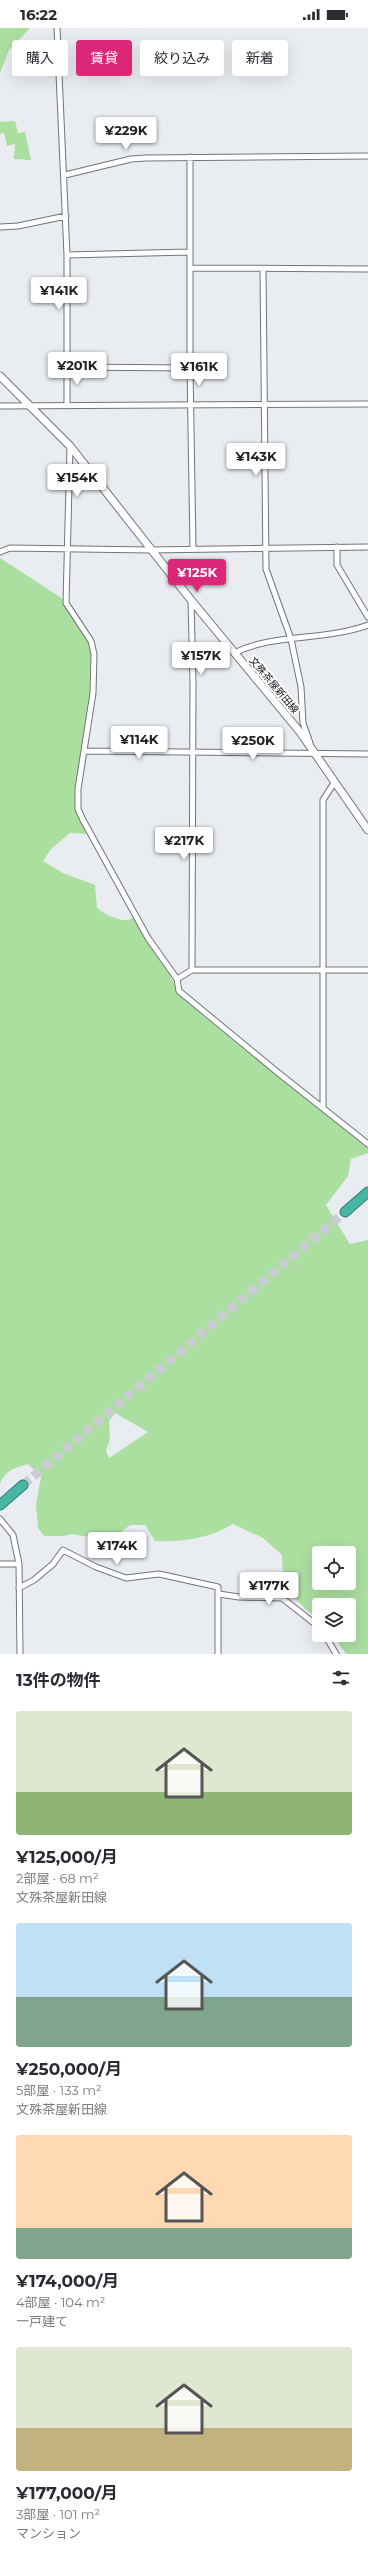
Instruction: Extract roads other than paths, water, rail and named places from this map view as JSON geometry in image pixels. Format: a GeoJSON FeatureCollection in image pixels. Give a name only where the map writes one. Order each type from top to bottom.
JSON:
{"type":"FeatureCollection","features":[{"type":"Feature","properties":{"kind":"highway"},"geometry":{"type":"LineString","coordinates":[[345,1212],[368,1192]]}},
{"type":"Feature","properties":{"kind":"highway"},"geometry":{"type":"LineString","coordinates":[[0,1505],[24,1485]]}},
{"type":"Feature","properties":{"kind":"main road","name":"文殊茶屋新田線"},"geometry":{"type":"LineString","coordinates":[[0,376],[70,446],[150,550],[234,653],[258,680],[314,752],[353,810],[362,818],[368,830]]}},
{"type":"Feature","properties":{"kind":"street"},"geometry":{"type":"LineString","coordinates":[[57,28],[58,93],[65,175],[69,367],[67,406]]}},
{"type":"Feature","properties":{"kind":"street"},"geometry":{"type":"LineString","coordinates":[[65,175],[131,159],[190,157],[368,156]]}},
{"type":"Feature","properties":{"kind":"street"},"geometry":{"type":"LineString","coordinates":[[190,157],[189,252],[192,548]]}},
{"type":"Feature","properties":{"kind":"street"},"geometry":{"type":"LineString","coordinates":[[0,227],[18,226],[66,216]]}},
{"type":"Feature","properties":{"kind":"street"},"geometry":{"type":"LineString","coordinates":[[67,255],[189,252]]}},
{"type":"Feature","properties":{"kind":"street"},"geometry":{"type":"LineString","coordinates":[[190,268],[263,270],[368,269]]}},
{"type":"Feature","properties":{"kind":"street"},"geometry":{"type":"LineString","coordinates":[[263,270],[262,406],[266,514],[264,548],[268,581],[290,640],[301,687],[303,723],[314,752]]}},
{"type":"Feature","properties":{"kind":"street"},"geometry":{"type":"LineString","coordinates":[[69,367],[190,368]]}},
{"type":"Feature","properties":{"kind":"street"},"geometry":{"type":"LineString","coordinates":[[0,406],[262,406],[368,404]]}},
{"type":"Feature","properties":{"kind":"street"},"geometry":{"type":"LineString","coordinates":[[70,446],[66,603],[91,642],[94,654],[93,693],[85,752],[78,789],[78,809],[148,938],[177,979],[179,990],[188,999],[368,1144]]}},
{"type":"Feature","properties":{"kind":"street"},"geometry":{"type":"LineString","coordinates":[[0,552],[10,548],[150,550],[192,548],[368,547]]}},
{"type":"Feature","properties":{"kind":"street"},"geometry":{"type":"LineString","coordinates":[[337,548],[337,565],[368,617]]}},
{"type":"Feature","properties":{"kind":"street"},"geometry":{"type":"LineString","coordinates":[[191,600],[193,752],[192,970]]}},
{"type":"Feature","properties":{"kind":"street"},"geometry":{"type":"LineString","coordinates":[[234,653],[250,645],[290,640],[368,625]]}},
{"type":"Feature","properties":{"kind":"street"},"geometry":{"type":"LineString","coordinates":[[85,752],[314,752],[368,754]]}},
{"type":"Feature","properties":{"kind":"street"},"geometry":{"type":"LineString","coordinates":[[323,1108],[323,800],[334,783]]}},
{"type":"Feature","properties":{"kind":"street"},"geometry":{"type":"LineString","coordinates":[[177,979],[192,970],[368,970]]}},
{"type":"Feature","properties":{"kind":"street"},"geometry":{"type":"LineString","coordinates":[[0,1519],[13,1535],[19,1564],[20,1654]]}},
{"type":"Feature","properties":{"kind":"street"},"geometry":{"type":"LineString","coordinates":[[19,1588],[34,1580],[48,1568],[63,1550],[96,1566],[126,1578],[159,1574],[218,1587],[218,1654]]}},
{"type":"Feature","properties":{"kind":"street"},"geometry":{"type":"LineString","coordinates":[[0,1564],[19,1564]]}},
{"type":"Feature","properties":{"kind":"street"},"geometry":{"type":"LineString","coordinates":[[219,1594],[239,1597],[282,1598],[312,1622]]}},
{"type":"Feature","properties":{"kind":"street"},"geometry":{"type":"LineString","coordinates":[[329,1642],[336,1654]]}},
{"type":"Feature","properties":{"kind":"tunnel"},"geometry":{"type":"LineString","coordinates":[[23,1485],[345,1212]]}}]}
